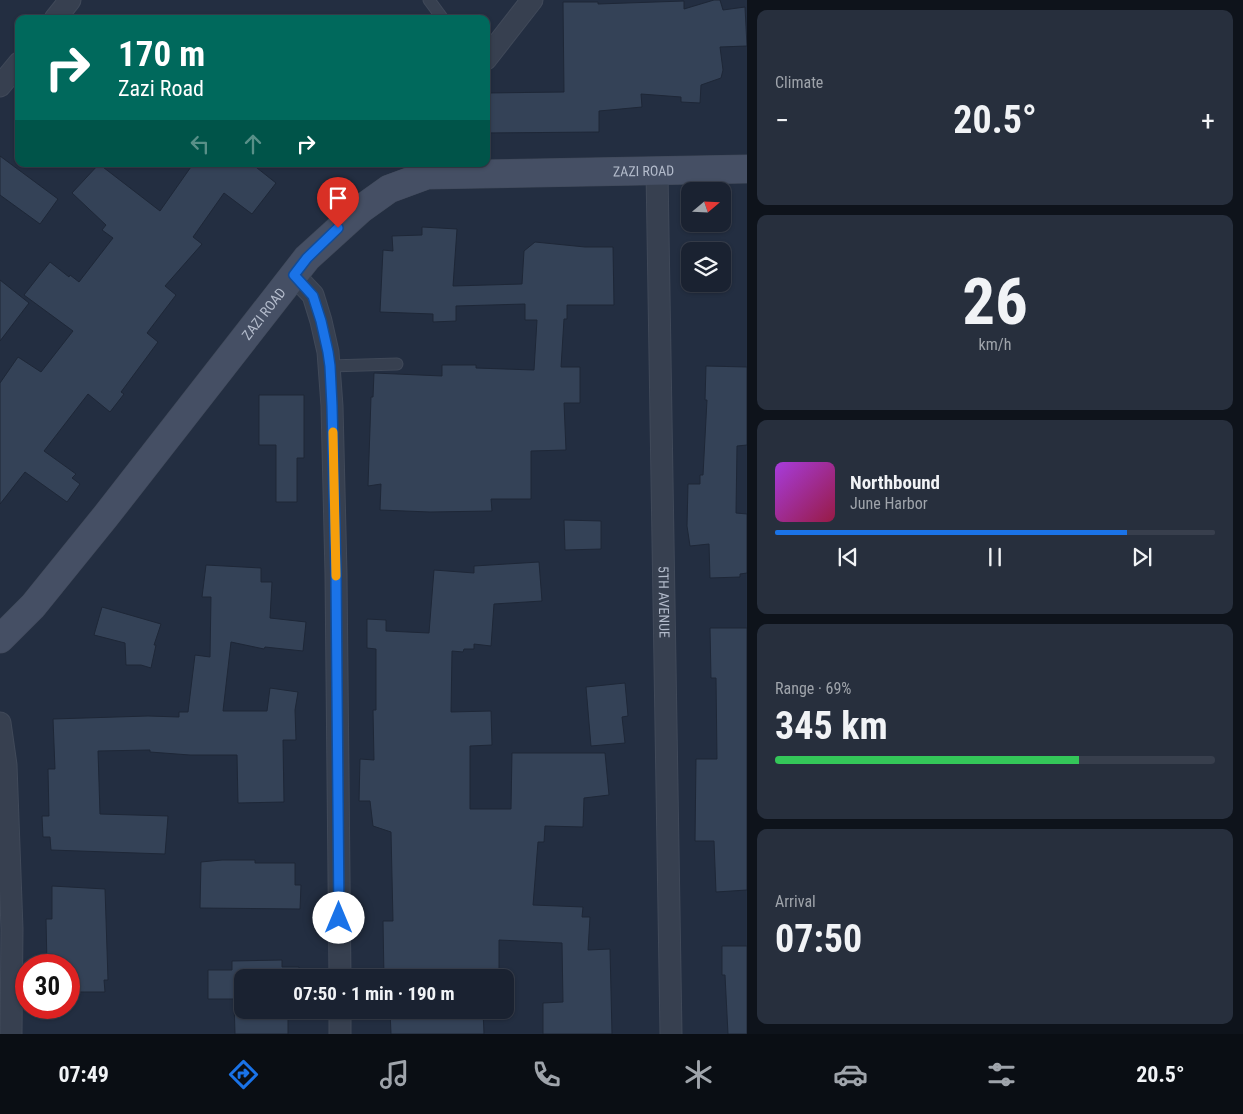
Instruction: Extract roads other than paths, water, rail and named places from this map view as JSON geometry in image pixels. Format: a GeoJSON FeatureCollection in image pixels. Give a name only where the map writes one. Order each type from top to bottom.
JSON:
{"type":"FeatureCollection","features":[{"type":"Feature","properties":{"kind":"street"},"geometry":{"type":"LineString","coordinates":[[58,15],[70,0]]}},
{"type":"Feature","properties":{"kind":"street"},"geometry":{"type":"LineString","coordinates":[[490,54],[532,0]]}},
{"type":"Feature","properties":{"kind":"street"},"geometry":{"type":"LineString","coordinates":[[0,86],[15,68]]}},
{"type":"Feature","properties":{"kind":"street","name":"ZAZI ROAD"},"geometry":{"type":"LineString","coordinates":[[0,639],[32,606],[105,517],[307,258],[361,209],[412,172],[427,175],[747,169]]}},
{"type":"Feature","properties":{"kind":"street","name":"5TH AVENUE"},"geometry":{"type":"LineString","coordinates":[[657,171],[671,1034]]}},
{"type":"Feature","properties":{"kind":"street"},"geometry":{"type":"LineString","coordinates":[[294,275],[313,296],[323,329],[330,366],[336,574],[340,969]]}},
{"type":"Feature","properties":{"kind":"street"},"geometry":{"type":"LineString","coordinates":[[0,723],[6,766],[12,929],[11,1034]]}},
{"type":"Feature","properties":{"kind":"street"},"geometry":{"type":"LineString","coordinates":[[340,1019],[340,1034]]}},
{"type":"Feature","properties":{"kind":"lane"},"geometry":{"type":"LineString","coordinates":[[429,0],[440,15]]}},
{"type":"Feature","properties":{"kind":"lane"},"geometry":{"type":"LineString","coordinates":[[330,366],[397,364]]}}]}
